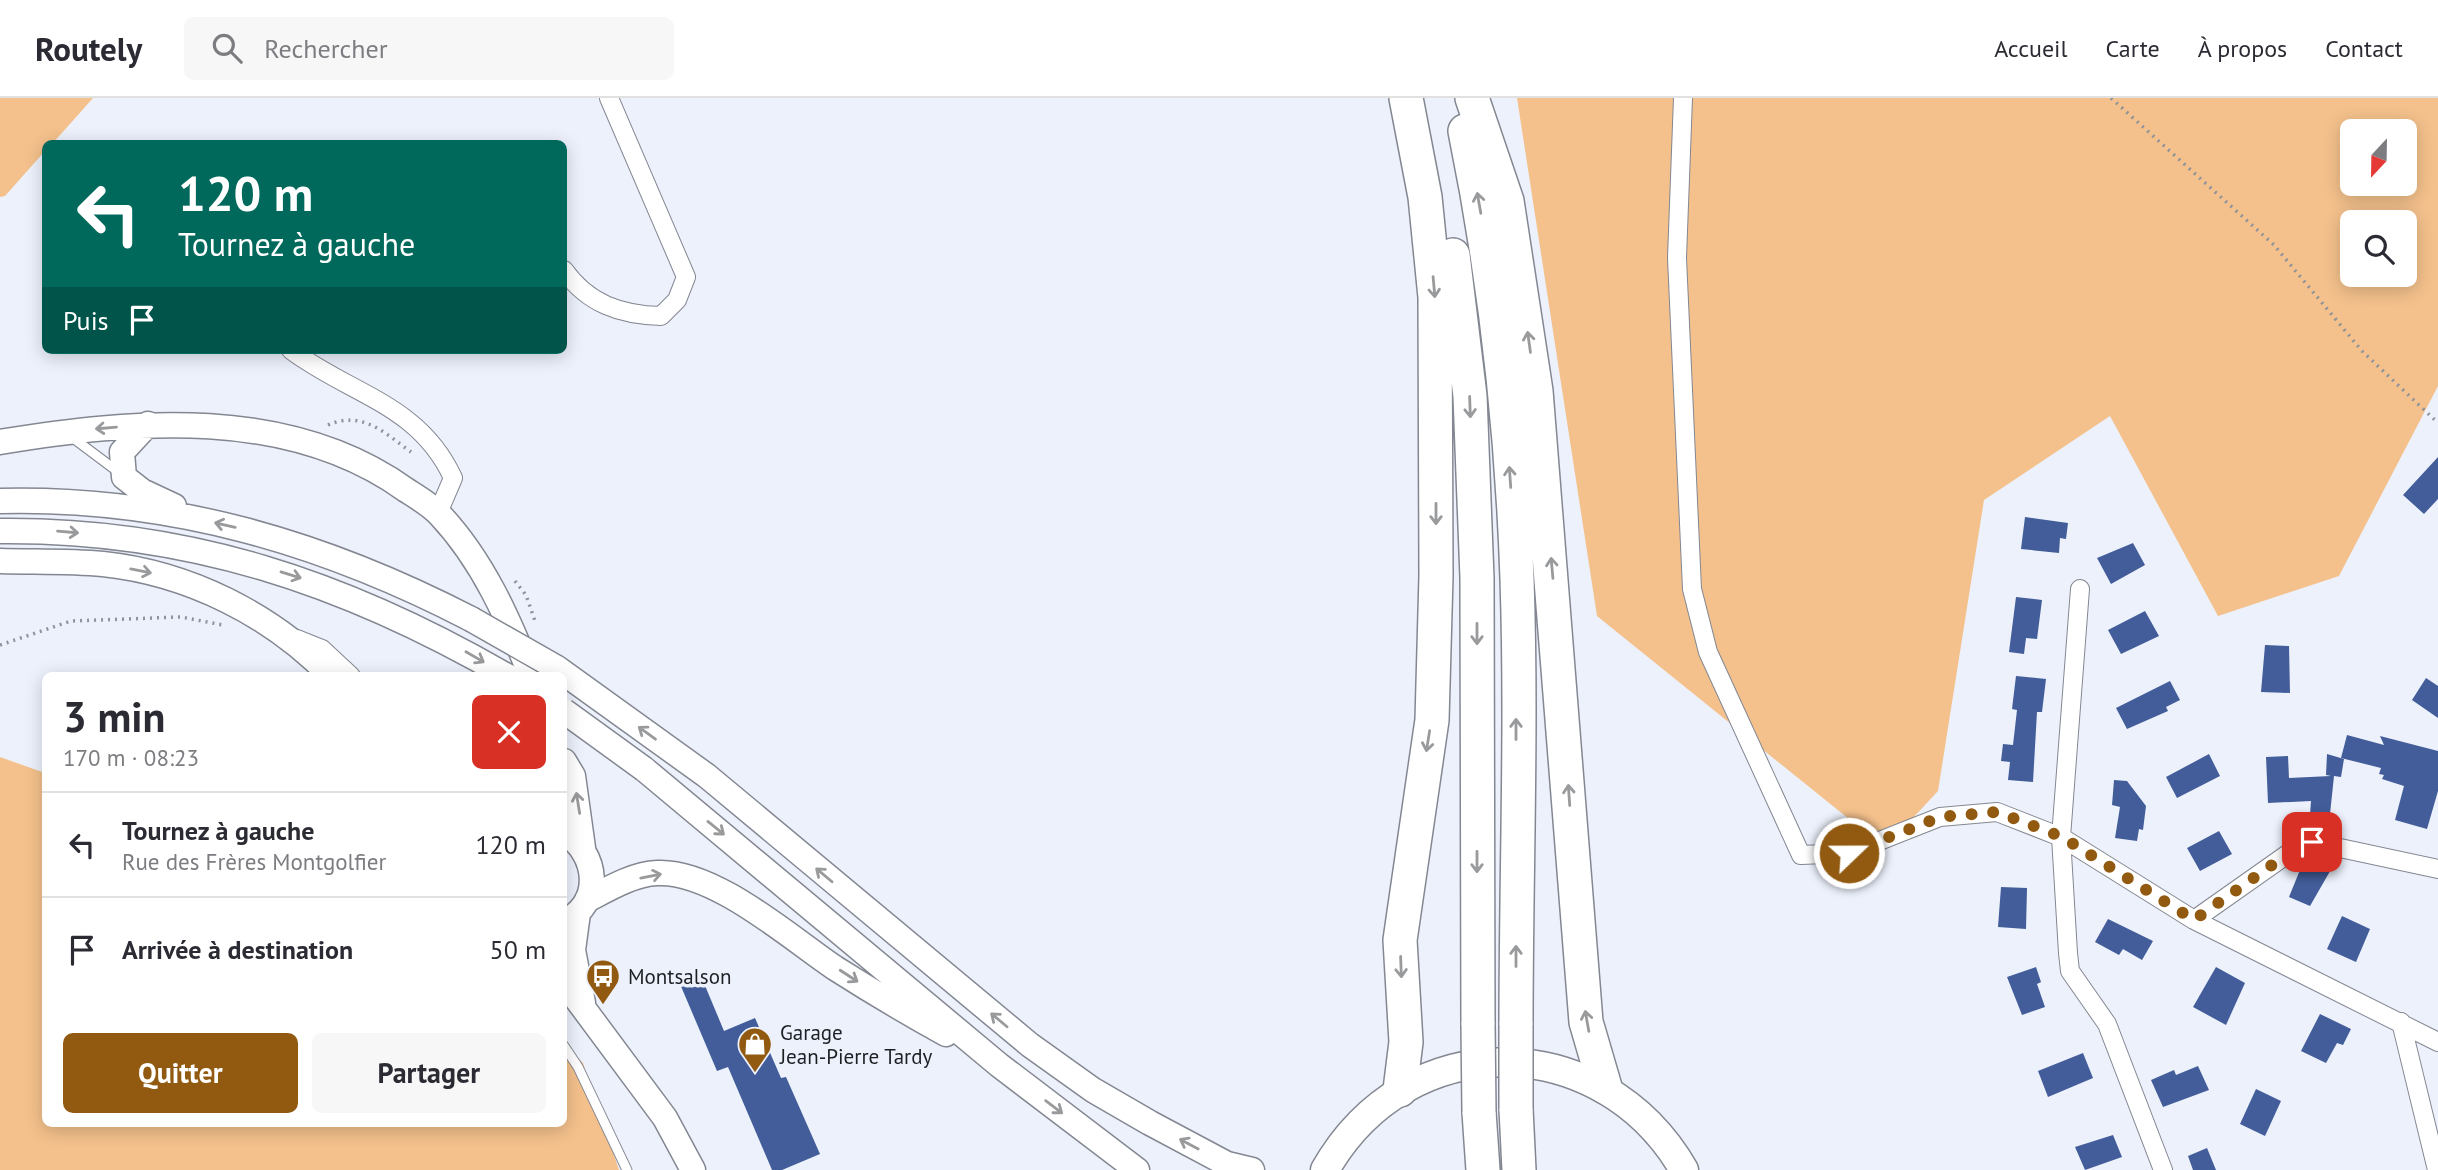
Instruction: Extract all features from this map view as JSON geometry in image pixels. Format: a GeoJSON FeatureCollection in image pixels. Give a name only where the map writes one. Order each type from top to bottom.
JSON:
{"type":"FeatureCollection","features":[{"type":"Feature","properties":{"kind":"highway"},"geometry":{"type":"LineString","coordinates":[[1400,1090],[1406,1042],[1400,940],[1432,720],[1436,576],[1435,297],[1425,197],[1406,98]]}},
{"type":"Feature","properties":{"kind":"highway"},"geometry":{"type":"LineString","coordinates":[[1423,98],[1448,211],[1470,396],[1477,578],[1478,1025],[1483,1170]]}},
{"type":"Feature","properties":{"kind":"highway"},"geometry":{"type":"LineString","coordinates":[[1458,98],[1480,203],[1505,389],[1517,579],[1516,1110],[1519,1170]]}},
{"type":"Feature","properties":{"kind":"highway"},"geometry":{"type":"LineString","coordinates":[[1472,98],[1507,201],[1529,343],[1553,578],[1586,1022],[1605,1087]]}},
{"type":"Feature","properties":{"kind":"main road"},"geometry":{"type":"LineString","coordinates":[[148,424],[122,452],[124,477],[142,491],[192,517]]}},
{"type":"Feature","properties":{"kind":"main road"},"geometry":{"type":"LineString","coordinates":[[0,442],[64,431],[148,424],[288,436],[324,446],[384,474],[438,513],[469,550],[506,612],[529,672]]}},
{"type":"Feature","properties":{"kind":"main road"},"geometry":{"type":"LineString","coordinates":[[0,502],[42,500],[118,506],[192,517],[262,533],[354,563],[471,619],[563,672]]}},
{"type":"Feature","properties":{"kind":"main road"},"geometry":{"type":"LineString","coordinates":[[0,530],[52,530],[144,539],[235,558],[308,580],[442,638],[500,672]]}},
{"type":"Feature","properties":{"kind":"main road"},"geometry":{"type":"LineString","coordinates":[[0,561],[103,564],[172,577],[235,603],[307,651],[327,672]]}},
{"type":"Feature","properties":{"kind":"main road"},"geometry":{"type":"LineString","coordinates":[[567,675],[707,776],[1030,1045],[1093,1090],[1150,1123],[1227,1164],[1252,1170]]}},
{"type":"Feature","properties":{"kind":"main road"},"geometry":{"type":"LineString","coordinates":[[567,713],[644,769],[999,1065],[1137,1170]]}},
{"type":"Feature","properties":{"kind":"main road"},"geometry":{"type":"LineString","coordinates":[[567,766],[573,776],[583,848],[592,873],[576,912],[573,950],[585,1011]]}},
{"type":"Feature","properties":{"kind":"main road"},"geometry":{"type":"LineString","coordinates":[[567,835],[583,848]]}},
{"type":"Feature","properties":{"kind":"main road"},"geometry":{"type":"LineString","coordinates":[[576,912],[620,884],[655,873],[675,874],[701,882],[739,903],[875,993],[999,1065]]}},
{"type":"Feature","properties":{"kind":"main road"},"geometry":{"type":"LineString","coordinates":[[567,986],[665,1118],[693,1170]]}},
{"type":"Feature","properties":{"kind":"main road"},"geometry":{"type":"LineString","coordinates":[[1320,1169],[1358,1124],[1400,1090],[1449,1069],[1502,1061],[1555,1067],[1605,1087],[1640,1112],[1669,1144],[1684,1170]]}},
{"type":"Feature","properties":{"kind":"street"},"geometry":{"type":"LineString","coordinates":[[567,274],[573,283],[604,306],[632,315],[661,316],[677,300],[687,277],[609,98]]}},
{"type":"Feature","properties":{"kind":"street"},"geometry":{"type":"LineString","coordinates":[[1683,98],[1677,258],[1692,589],[1708,652],[1801,855],[1849,853],[1940,817],[1997,812],[2062,837],[2194,920],[2438,1042]]}},
{"type":"Feature","properties":{"kind":"street"},"geometry":{"type":"LineString","coordinates":[[298,354],[388,404],[428,437],[453,478],[438,513]]}},
{"type":"Feature","properties":{"kind":"street"},"geometry":{"type":"LineString","coordinates":[[2080,589],[2062,837],[2070,971],[2106,1024],[2163,1170]]}},
{"type":"Feature","properties":{"kind":"street"},"geometry":{"type":"LineString","coordinates":[[287,638],[322,649],[347,672]]}},
{"type":"Feature","properties":{"kind":"street"},"geometry":{"type":"LineString","coordinates":[[2194,920],[2289,853],[2312,842],[2438,869]]}},
{"type":"Feature","properties":{"kind":"street"},"geometry":{"type":"LineString","coordinates":[[2401,1022],[2437,1170]]}},
{"type":"Feature","properties":{"kind":"lane"},"geometry":{"type":"LineString","coordinates":[[64,431],[97,453],[124,477]]}},
{"type":"Feature","properties":{"kind":"lane"},"geometry":{"type":"LineString","coordinates":[[567,1050],[578,1067],[628,1170]]}},
{"type":"Feature","properties":{"kind":"path"},"geometry":{"type":"LineString","coordinates":[[2111,98],[2274,245],[2362,351],[2438,423]]}},
{"type":"Feature","properties":{"kind":"path"},"geometry":{"type":"LineString","coordinates":[[319,429],[345,418],[364,422],[413,454]]}},
{"type":"Feature","properties":{"kind":"path"},"geometry":{"type":"LineString","coordinates":[[510,575],[526,595],[537,629]]}},
{"type":"Feature","properties":{"kind":"path"},"geometry":{"type":"LineString","coordinates":[[0,645],[71,621],[181,617],[227,626]]}},
{"type":"Feature","properties":{"kind":"shaded area"},"geometry":{"type":"Polygon","coordinates":[[[0,98],[93,98],[56,140],[42,140],[42,154],[5,196],[0,197],[0,98]]]}},
{"type":"Feature","properties":{"kind":"shaded area"},"geometry":{"type":"Polygon","coordinates":[[[1517,98],[2438,98],[2438,386],[2339,576],[2218,616],[2110,416],[1984,500],[1938,791],[1885,848],[1597,616],[1517,98]]]}},
{"type":"Feature","properties":{"kind":"shaded area"},"geometry":{"type":"Polygon","coordinates":[[[0,757],[42,772],[42,1127],[567,1127],[567,1047],[583,1063],[619,1170],[0,1170],[0,757]]]}},
{"type":"Feature","properties":{"kind":"building"},"geometry":{"type":"Polygon","coordinates":[[[2438,457],[2438,499],[2424,514],[2403,495],[2438,457]]]}},
{"type":"Feature","properties":{"kind":"building"},"geometry":{"type":"Polygon","coordinates":[[[2025,517],[2068,523],[2066,539],[2060,538],[2059,553],[2021,549],[2025,517]]]}},
{"type":"Feature","properties":{"kind":"building"},"geometry":{"type":"Polygon","coordinates":[[[2133,543],[2145,565],[2111,584],[2097,558],[2133,543]]]}},
{"type":"Feature","properties":{"kind":"building"},"geometry":{"type":"Polygon","coordinates":[[[2016,597],[2042,600],[2037,639],[2026,638],[2024,654],[2009,652],[2016,597]]]}},
{"type":"Feature","properties":{"kind":"building"},"geometry":{"type":"Polygon","coordinates":[[[2145,611],[2159,636],[2121,654],[2108,630],[2145,611]]]}},
{"type":"Feature","properties":{"kind":"building"},"geometry":{"type":"Polygon","coordinates":[[[2265,645],[2289,646],[2290,693],[2261,692],[2265,645]]]}},
{"type":"Feature","properties":{"kind":"building"},"geometry":{"type":"Polygon","coordinates":[[[2016,676],[2046,679],[2042,712],[2037,712],[2033,782],[2008,780],[2010,762],[2001,761],[2003,744],[2013,745],[2017,710],[2012,709],[2016,676]]]}},
{"type":"Feature","properties":{"kind":"building"},"geometry":{"type":"Polygon","coordinates":[[[2426,678],[2438,686],[2438,718],[2412,700],[2426,678]]]}},
{"type":"Feature","properties":{"kind":"building"},"geometry":{"type":"Polygon","coordinates":[[[2170,681],[2180,700],[2166,707],[2168,711],[2127,729],[2116,708],[2170,681]]]}},
{"type":"Feature","properties":{"kind":"building"},"geometry":{"type":"Polygon","coordinates":[[[2347,735],[2384,745],[2380,736],[2438,751],[2438,791],[2427,829],[2395,820],[2404,786],[2382,779],[2384,775],[2379,774],[2381,768],[2341,758],[2347,735]]]}},
{"type":"Feature","properties":{"kind":"building"},"geometry":{"type":"Polygon","coordinates":[[[2209,754],[2220,776],[2177,798],[2166,777],[2209,754]]]}},
{"type":"Feature","properties":{"kind":"building"},"geometry":{"type":"Polygon","coordinates":[[[2327,754],[2344,759],[2341,777],[2334,776],[2330,814],[2310,815],[2311,801],[2268,803],[2266,757],[2288,756],[2289,778],[2331,776],[2326,775],[2327,754]]]}},
{"type":"Feature","properties":{"kind":"building"},"geometry":{"type":"Polygon","coordinates":[[[2114,780],[2127,781],[2146,806],[2143,830],[2139,829],[2137,841],[2115,838],[2120,807],[2112,805],[2114,780]]]}},
{"type":"Feature","properties":{"kind":"building"},"geometry":{"type":"Polygon","coordinates":[[[2219,831],[2232,854],[2200,871],[2187,848],[2219,831]]]}},
{"type":"Feature","properties":{"kind":"building"},"geometry":{"type":"Polygon","coordinates":[[[2313,854],[2337,859],[2310,906],[2289,897],[2302,865],[2306,866],[2313,854]]]}},
{"type":"Feature","properties":{"kind":"building"},"geometry":{"type":"Polygon","coordinates":[[[2001,887],[2027,888],[2026,929],[1998,927],[2001,887]]]}},
{"type":"Feature","properties":{"kind":"building"},"geometry":{"type":"Polygon","coordinates":[[[2342,916],[2370,929],[2356,962],[2327,949],[2342,916]]]}},
{"type":"Feature","properties":{"kind":"building"},"geometry":{"type":"Polygon","coordinates":[[[2108,919],[2153,941],[2142,960],[2123,949],[2119,955],[2095,942],[2108,919]]]}},
{"type":"Feature","properties":{"kind":"building"},"geometry":{"type":"Polygon","coordinates":[[[2036,967],[2041,982],[2037,984],[2045,1007],[2022,1015],[2007,977],[2036,967]]]}},
{"type":"Feature","properties":{"kind":"building"},"geometry":{"type":"Polygon","coordinates":[[[2216,967],[2245,983],[2226,1025],[2193,1007],[2216,967]]]}},
{"type":"Feature","properties":{"kind":"building","name":"Garage Jean-Pierre Tardy"},"geometry":{"type":"Polygon","coordinates":[[[701,976],[724,1031],[755,1018],[781,1078],[786,1077],[820,1154],[782,1170],[772,1170],[728,1067],[717,1071],[680,984],[701,976]]]}},
{"type":"Feature","properties":{"kind":"building"},"geometry":{"type":"Polygon","coordinates":[[[2320,1014],[2351,1029],[2343,1045],[2337,1043],[2326,1063],[2301,1051],[2320,1014]]]}},
{"type":"Feature","properties":{"kind":"building"},"geometry":{"type":"Polygon","coordinates":[[[2083,1053],[2093,1078],[2048,1097],[2038,1071],[2083,1053]]]}},
{"type":"Feature","properties":{"kind":"building"},"geometry":{"type":"Polygon","coordinates":[[[2198,1066],[2209,1090],[2163,1107],[2151,1080],[2174,1070],[2176,1075],[2198,1066]]]}},
{"type":"Feature","properties":{"kind":"building"},"geometry":{"type":"Polygon","coordinates":[[[2256,1089],[2281,1101],[2265,1136],[2240,1124],[2256,1089]]]}},
{"type":"Feature","properties":{"kind":"building"},"geometry":{"type":"Polygon","coordinates":[[[2113,1135],[2122,1157],[2085,1170],[2075,1147],[2113,1135]]]}},
{"type":"Feature","properties":{"kind":"building"},"geometry":{"type":"Polygon","coordinates":[[[2207,1148],[2216,1170],[2193,1170],[2188,1156],[2207,1148]]]}},
{"type":"Feature","properties":{"kind":"place","name":"Montsalson"},"geometry":{"type":"Point","coordinates":[603,1006]}},
{"type":"Feature","properties":{"kind":"place","name":"Garage Jean-Pierre Tardy"},"geometry":{"type":"Point","coordinates":[755,1074]}},
{"type":"Feature","properties":{"kind":"route"},"geometry":{"type":"LineString","coordinates":[[1849,853],[1940,817],[1997,812],[2062,837],[2194,920],[2289,853],[2312,842]]}}]}
